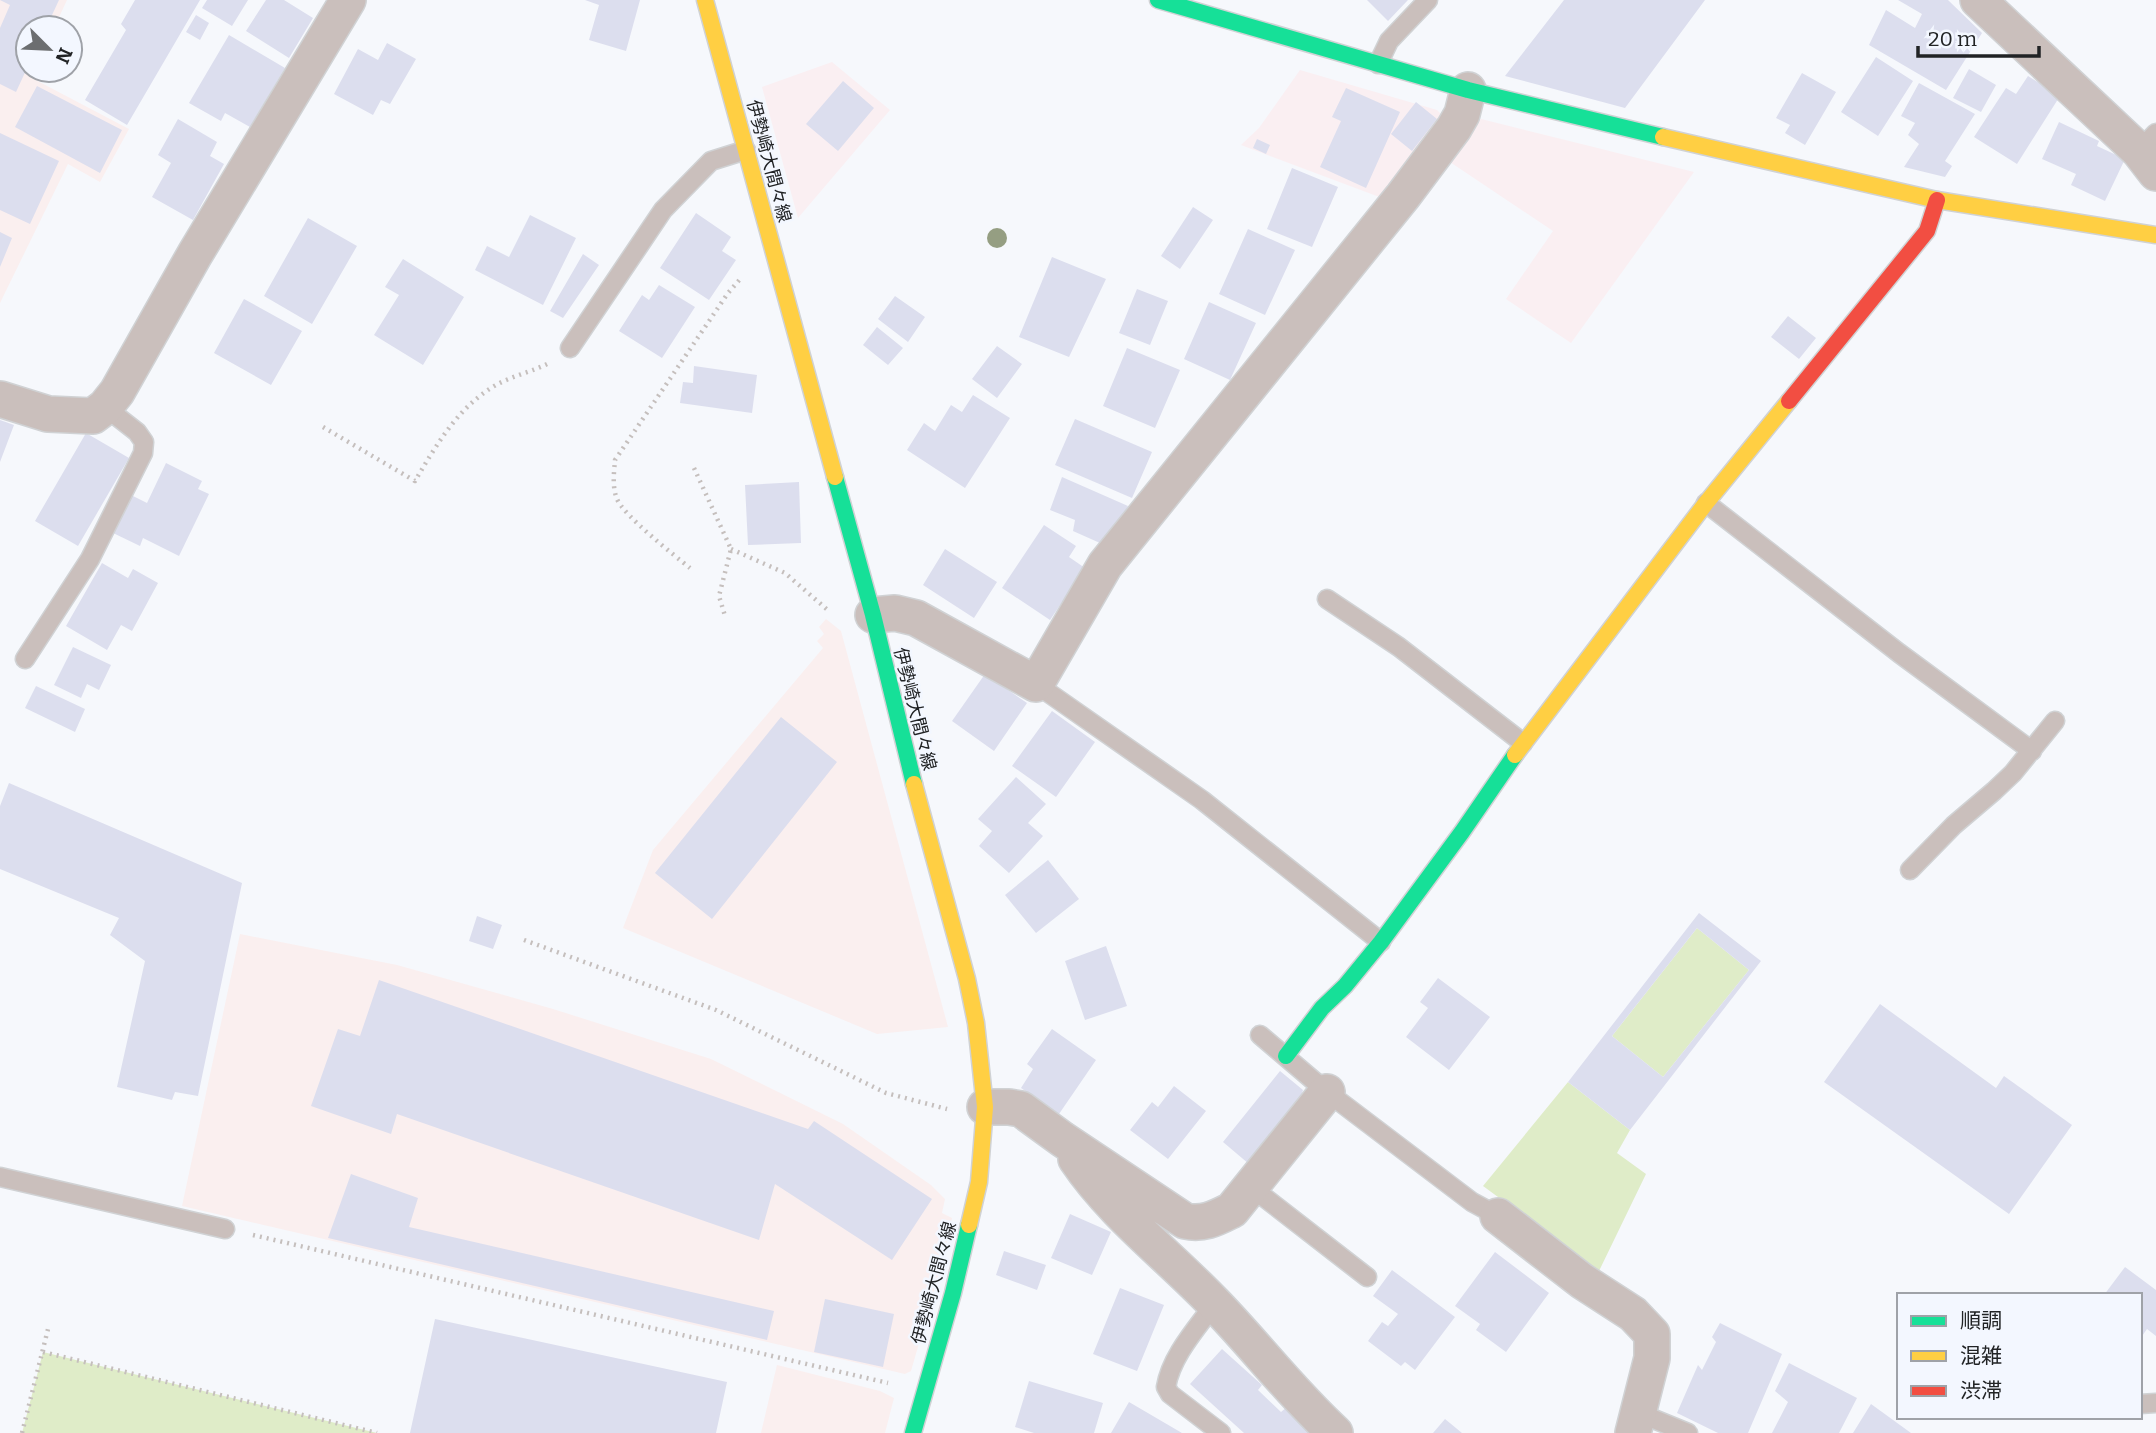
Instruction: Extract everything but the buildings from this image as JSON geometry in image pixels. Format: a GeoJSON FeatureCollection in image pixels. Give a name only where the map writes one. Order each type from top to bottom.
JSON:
{"type":"FeatureCollection","features":[{"type":"Feature","properties":{"kind":"street"},"geometry":{"type":"LineString","coordinates":[[0,399],[58,416],[93,416],[105,407],[117,392],[195,254],[348,0]]}},
{"type":"Feature","properties":{"kind":"street","name":"伊勢崎大間々線"},"geometry":{"type":"LineString","coordinates":[[705,0],[873,615],[905,751],[967,979],[976,1023],[985,1107],[982,1152],[973,1209],[953,1293],[913,1433]]}},
{"type":"Feature","properties":{"kind":"street"},"geometry":{"type":"LineString","coordinates":[[1158,0],[1468,90],[1937,200],[2156,235]]}},
{"type":"Feature","properties":{"kind":"street"},"geometry":{"type":"LineString","coordinates":[[1978,0],[2150,152]]}},
{"type":"Feature","properties":{"kind":"street"},"geometry":{"type":"LineString","coordinates":[[873,615],[895,613],[916,618],[1036,684],[1105,565],[1410,187],[1454,128],[1462,114],[1468,90]]}},
{"type":"Feature","properties":{"kind":"street"},"geometry":{"type":"LineString","coordinates":[[1286,1056],[1322,1008],[1345,986],[1381,942],[1523,743],[1706,503],[1927,231],[1937,200]]}},
{"type":"Feature","properties":{"kind":"street"},"geometry":{"type":"LineString","coordinates":[[985,1107],[1021,1110],[1185,1221],[1196,1223],[1212,1221],[1232,1210],[1327,1092]]}},
{"type":"Feature","properties":{"kind":"street"},"geometry":{"type":"LineString","coordinates":[[1062,1139],[1094,1186],[1215,1303],[1291,1390],[1335,1433]]}},
{"type":"Feature","properties":{"kind":"street"},"geometry":{"type":"LineString","coordinates":[[1498,1216],[1582,1281],[1633,1314],[1652,1334],[1652,1358],[1636,1423]]}},
{"type":"Feature","properties":{"kind":"lane"},"geometry":{"type":"LineString","coordinates":[[1378,64],[1389,41],[1428,0]]}},
{"type":"Feature","properties":{"kind":"lane"},"geometry":{"type":"LineString","coordinates":[[570,348],[663,210],[711,161],[746,150]]}},
{"type":"Feature","properties":{"kind":"lane"},"geometry":{"type":"LineString","coordinates":[[25,659],[90,559],[143,453],[144,442],[136,432],[105,407]]}},
{"type":"Feature","properties":{"kind":"lane"},"geometry":{"type":"LineString","coordinates":[[1706,503],[1899,653],[2032,751]]}},
{"type":"Feature","properties":{"kind":"lane"},"geometry":{"type":"LineString","coordinates":[[1327,599],[1399,647],[1523,743]]}},
{"type":"Feature","properties":{"kind":"lane"},"geometry":{"type":"LineString","coordinates":[[1036,684],[1202,800],[1381,942]]}},
{"type":"Feature","properties":{"kind":"lane"},"geometry":{"type":"LineString","coordinates":[[1910,870],[1954,825],[1994,791],[2032,751],[2055,721]]}},
{"type":"Feature","properties":{"kind":"lane"},"geometry":{"type":"LineString","coordinates":[[1260,1035],[1327,1092],[1472,1202],[1498,1216]]}},
{"type":"Feature","properties":{"kind":"lane"},"geometry":{"type":"LineString","coordinates":[[0,1177],[225,1229]]}},
{"type":"Feature","properties":{"kind":"lane"},"geometry":{"type":"LineString","coordinates":[[1251,1187],[1367,1277]]}},
{"type":"Feature","properties":{"kind":"lane"},"geometry":{"type":"LineString","coordinates":[[1215,1303],[1189,1339],[1168,1376],[1166,1387],[1170,1394],[1221,1433]]}},
{"type":"Feature","properties":{"kind":"lane"},"geometry":{"type":"LineString","coordinates":[[1636,1423],[1688,1433]]}},
{"type":"Feature","properties":{"kind":"path"},"geometry":{"type":"LineString","coordinates":[[690,568],[657,541],[617,500],[613,481],[615,460],[728,293],[752,269],[777,263]]}},
{"type":"Feature","properties":{"kind":"path"},"geometry":{"type":"LineString","coordinates":[[323,427],[415,481],[437,443],[468,405],[497,385],[546,365],[570,348]]}},
{"type":"Feature","properties":{"kind":"path"},"geometry":{"type":"LineString","coordinates":[[694,468],[731,549],[719,596],[725,617]]}},
{"type":"Feature","properties":{"kind":"path"},"geometry":{"type":"LineString","coordinates":[[731,549],[785,573],[828,612],[834,613]]}},
{"type":"Feature","properties":{"kind":"path"},"geometry":{"type":"LineString","coordinates":[[524,940],[716,1010],[886,1094],[943,1110],[985,1107]]}},
{"type":"Feature","properties":{"kind":"path"},"geometry":{"type":"LineString","coordinates":[[225,1229],[890,1383]]}},
{"type":"Feature","properties":{"kind":"path"},"geometry":{"type":"LineString","coordinates":[[22,1433],[48,1329]]}},
{"type":"Feature","properties":{"kind":"path"},"geometry":{"type":"LineString","coordinates":[[43,1352],[377,1433]]}},
{"type":"Feature","properties":{"kind":"shaded area"},"geometry":{"type":"Polygon","coordinates":[[[0,0],[67,0],[60,14],[14,14],[14,84],[43,84],[129,129],[100,182],[68,164],[0,303],[0,0]]]}},
{"type":"Feature","properties":{"kind":"shaded area"},"geometry":{"type":"Polygon","coordinates":[[[832,62],[890,110],[798,218],[762,87],[832,62]]]}},
{"type":"Feature","properties":{"kind":"shaded area"},"geometry":{"type":"Polygon","coordinates":[[[1300,70],[1437,110],[1445,118],[1382,198],[1241,145],[1259,128],[1300,70]]]}},
{"type":"Feature","properties":{"kind":"shaded area"},"geometry":{"type":"Polygon","coordinates":[[[1481,119],[1694,172],[1571,343],[1506,299],[1553,231],[1447,160],[1481,119]]]}},
{"type":"Feature","properties":{"kind":"shaded area"},"geometry":{"type":"Polygon","coordinates":[[[826,619],[841,631],[948,1027],[877,1034],[623,928],[653,850],[823,648],[817,641],[824,634],[819,627],[826,619]]]}},
{"type":"Feature","properties":{"kind":"shaded area"},"geometry":{"type":"Polygon","coordinates":[[[240,934],[397,965],[553,1009],[711,1059],[843,1124],[931,1185],[945,1199],[942,1213],[952,1218],[943,1260],[911,1371],[905,1374],[182,1206],[240,934]]]}},
{"type":"Feature","properties":{"kind":"shaded area"},"geometry":{"type":"Polygon","coordinates":[[[777,1365],[880,1391],[894,1398],[885,1433],[761,1433],[777,1365]]]}},
{"type":"Feature","properties":{"kind":"green space"},"geometry":{"type":"Polygon","coordinates":[[[1697,928],[1749,970],[1663,1077],[1612,1036],[1697,928]]]}},
{"type":"Feature","properties":{"kind":"green space"},"geometry":{"type":"Polygon","coordinates":[[[1568,1082],[1630,1130],[1617,1153],[1646,1174],[1599,1271],[1483,1186],[1568,1082]]]}},
{"type":"Feature","properties":{"kind":"green space"},"geometry":{"type":"Polygon","coordinates":[[[43,1352],[377,1433],[22,1433],[43,1352]]]}},
{"type":"Feature","properties":{"kind":"traffic: fast"},"geometry":{"type":"LineString","coordinates":[[1158,0],[1468,90],[1663,137]]}},
{"type":"Feature","properties":{"kind":"traffic: fast"},"geometry":{"type":"LineString","coordinates":[[835,477],[873,615],[914,784]]}},
{"type":"Feature","properties":{"kind":"traffic: fast"},"geometry":{"type":"LineString","coordinates":[[1286,1056],[1322,1008],[1345,986],[1381,942],[1515,755]]}},
{"type":"Feature","properties":{"kind":"traffic: fast"},"geometry":{"type":"LineString","coordinates":[[913,1433],[953,1293],[969,1225]]}},
{"type":"Feature","properties":{"kind":"traffic: slow"},"geometry":{"type":"LineString","coordinates":[[705,0],[835,477]]}},
{"type":"Feature","properties":{"kind":"traffic: slow"},"geometry":{"type":"LineString","coordinates":[[1663,137],[1937,200],[2156,235]]}},
{"type":"Feature","properties":{"kind":"traffic: slow"},"geometry":{"type":"LineString","coordinates":[[1515,755],[1706,503],[1789,401]]}},
{"type":"Feature","properties":{"kind":"traffic: slow"},"geometry":{"type":"LineString","coordinates":[[914,784],[967,979],[976,1023],[985,1107],[979,1182],[969,1225]]}},
{"type":"Feature","properties":{"kind":"traffic: jam"},"geometry":{"type":"LineString","coordinates":[[1789,401],[1927,231],[1937,200]]}}]}
